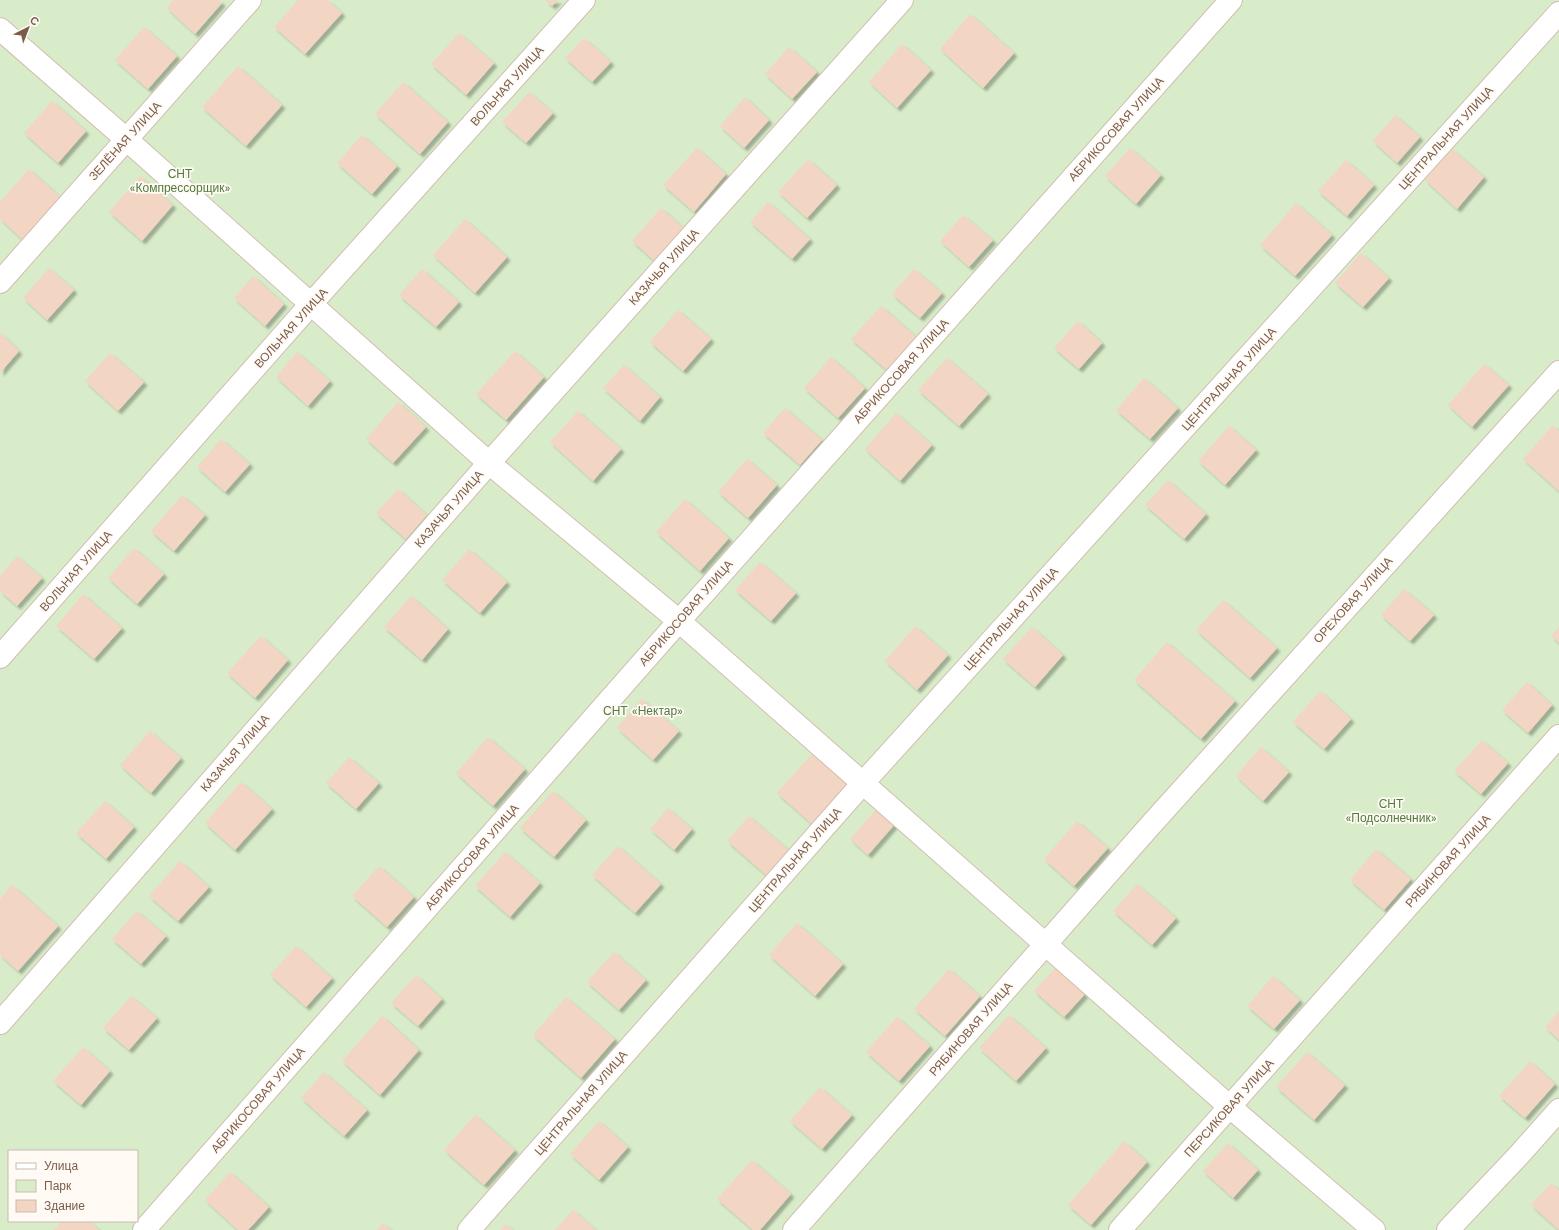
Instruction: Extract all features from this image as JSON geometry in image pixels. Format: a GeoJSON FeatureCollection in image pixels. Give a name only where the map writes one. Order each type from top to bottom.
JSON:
{"type":"FeatureCollection","features":[{"type":"Feature","properties":{"kind":"street","name":"ЗЕЛЁНАЯ УЛИЦА"},"geometry":{"type":"LineString","coordinates":[[0,282],[250,0]]}},
{"type":"Feature","properties":{"kind":"street","name":"ВОЛЬНАЯ УЛИЦА"},"geometry":{"type":"LineString","coordinates":[[0,657],[311,304],[584,0]]}},
{"type":"Feature","properties":{"kind":"street","name":"КАЗАЧЬЯ УЛИЦА"},"geometry":{"type":"LineString","coordinates":[[0,1023],[489,463],[902,0]]}},
{"type":"Feature","properties":{"kind":"street","name":"АБРИКОСОВАЯ УЛИЦА"},"geometry":{"type":"LineString","coordinates":[[144,1230],[679,621],[1231,0]]}},
{"type":"Feature","properties":{"kind":"street","name":"ЦЕНТРАЛЬНАЯ УЛИЦА"},"geometry":{"type":"LineString","coordinates":[[469,1230],[863,783],[1559,13]]}},
{"type":"Feature","properties":{"kind":"street"},"geometry":{"type":"LineString","coordinates":[[0,29],[126,139],[489,463],[679,621],[1230,1107],[1374,1230]]}},
{"type":"Feature","properties":{"kind":"street","name":"ОРЕХОВАЯ УЛИЦА"},"geometry":{"type":"LineString","coordinates":[[1148,828],[1559,372]]}},
{"type":"Feature","properties":{"kind":"street","name":"РЯБИНОВАЯ УЛИЦА"},"geometry":{"type":"LineString","coordinates":[[1338,986],[1559,736]]}},
{"type":"Feature","properties":{"kind":"street","name":"РЯБИНОВАЯ УЛИЦА"},"geometry":{"type":"LineString","coordinates":[[794,1230],[1148,828]]}},
{"type":"Feature","properties":{"kind":"street","name":"ПЕРСИКОВАЯ УЛИЦА"},"geometry":{"type":"LineString","coordinates":[[1120,1230],[1338,986]]}},
{"type":"Feature","properties":{"kind":"street"},"geometry":{"type":"LineString","coordinates":[[1448,1230],[1559,1110]]}},
{"type":"Feature","properties":{"kind":"green space","name":"СНТ «Нектар»"},"geometry":{"type":"Polygon","coordinates":[[[0,0],[1559,0],[1559,1230],[0,1230],[0,0]]]}},
{"type":"Feature","properties":{"kind":"building"},"geometry":{"type":"Polygon","coordinates":[[[173,0],[219,0],[222,3],[195,34],[167,8],[173,0]]]}},
{"type":"Feature","properties":{"kind":"building"},"geometry":{"type":"Polygon","coordinates":[[[298,0],[328,0],[342,13],[305,54],[274,27],[298,0]]]}},
{"type":"Feature","properties":{"kind":"building"},"geometry":{"type":"Polygon","coordinates":[[[545,0],[558,0],[552,6],[545,0]]]}},
{"type":"Feature","properties":{"kind":"building"},"geometry":{"type":"Polygon","coordinates":[[[970,14],[1014,53],[983,88],[940,49],[970,14]]]}},
{"type":"Feature","properties":{"kind":"building"},"geometry":{"type":"Polygon","coordinates":[[[144,27],[177,56],[148,89],[115,60],[144,27]]]}},
{"type":"Feature","properties":{"kind":"building"},"geometry":{"type":"Polygon","coordinates":[[[459,33],[494,63],[466,95],[431,64],[459,33]]]}},
{"type":"Feature","properties":{"kind":"building"},"geometry":{"type":"Polygon","coordinates":[[[584,38],[611,62],[592,82],[565,58],[584,38]]]}},
{"type":"Feature","properties":{"kind":"building"},"geometry":{"type":"Polygon","coordinates":[[[902,44],[931,70],[897,108],[869,82],[902,44]]]}},
{"type":"Feature","properties":{"kind":"building"},"geometry":{"type":"Polygon","coordinates":[[[789,47],[817,72],[792,99],[765,74],[789,47]]]}},
{"type":"Feature","properties":{"kind":"building"},"geometry":{"type":"Polygon","coordinates":[[[238,66],[282,105],[246,146],[202,107],[238,66]]]}},
{"type":"Feature","properties":{"kind":"building"},"geometry":{"type":"Polygon","coordinates":[[[403,82],[448,122],[420,154],[375,114],[403,82]]]}},
{"type":"Feature","properties":{"kind":"building"},"geometry":{"type":"Polygon","coordinates":[[[529,92],[553,113],[526,143],[502,122],[529,92]]]}},
{"type":"Feature","properties":{"kind":"building"},"geometry":{"type":"Polygon","coordinates":[[[745,97],[769,120],[744,148],[720,126],[745,97]]]}},
{"type":"Feature","properties":{"kind":"building"},"geometry":{"type":"Polygon","coordinates":[[[52,101],[86,131],[58,163],[24,133],[52,101]]]}},
{"type":"Feature","properties":{"kind":"building"},"geometry":{"type":"Polygon","coordinates":[[[1395,115],[1420,137],[1397,163],[1373,141],[1395,115]]]}},
{"type":"Feature","properties":{"kind":"building"},"geometry":{"type":"Polygon","coordinates":[[[362,135],[397,166],[372,194],[337,163],[362,135]]]}},
{"type":"Feature","properties":{"kind":"building"},"geometry":{"type":"Polygon","coordinates":[[[697,148],[726,174],[694,212],[663,185],[697,148]]]}},
{"type":"Feature","properties":{"kind":"building"},"geometry":{"type":"Polygon","coordinates":[[[1130,148],[1161,175],[1136,204],[1105,176],[1130,148]]]}},
{"type":"Feature","properties":{"kind":"building"},"geometry":{"type":"Polygon","coordinates":[[[1452,149],[1484,177],[1457,209],[1425,180],[1452,149]]]}},
{"type":"Feature","properties":{"kind":"building"},"geometry":{"type":"Polygon","coordinates":[[[808,159],[837,185],[807,218],[778,192],[808,159]]]}},
{"type":"Feature","properties":{"kind":"building"},"geometry":{"type":"Polygon","coordinates":[[[1346,160],[1374,185],[1347,216],[1318,191],[1346,160]]]}},
{"type":"Feature","properties":{"kind":"building"},"geometry":{"type":"Polygon","coordinates":[[[29,169],[61,198],[23,240],[0,219],[0,202],[29,169]]]}},
{"type":"Feature","properties":{"kind":"building"},"geometry":{"type":"Polygon","coordinates":[[[140,176],[173,205],[142,241],[109,212],[140,176]]]}},
{"type":"Feature","properties":{"kind":"building"},"geometry":{"type":"Polygon","coordinates":[[[768,202],[810,239],[792,259],[750,222],[768,202]]]}},
{"type":"Feature","properties":{"kind":"building"},"geometry":{"type":"Polygon","coordinates":[[[1296,203],[1332,235],[1295,276],[1260,245],[1296,203]]]}},
{"type":"Feature","properties":{"kind":"building"},"geometry":{"type":"Polygon","coordinates":[[[661,208],[686,230],[657,263],[632,241],[661,208]]]}},
{"type":"Feature","properties":{"kind":"building"},"geometry":{"type":"Polygon","coordinates":[[[963,215],[993,240],[969,267],[940,241],[963,215]]]}},
{"type":"Feature","properties":{"kind":"building"},"geometry":{"type":"Polygon","coordinates":[[[465,219],[507,257],[475,293],[433,255],[465,219]]]}},
{"type":"Feature","properties":{"kind":"building"},"geometry":{"type":"Polygon","coordinates":[[[1361,253],[1389,278],[1363,307],[1335,283],[1361,253]]]}},
{"type":"Feature","properties":{"kind":"building"},"geometry":{"type":"Polygon","coordinates":[[[49,268],[74,290],[47,320],[23,298],[49,268]]]}},
{"type":"Feature","properties":{"kind":"building"},"geometry":{"type":"Polygon","coordinates":[[[422,269],[459,302],[436,327],[399,295],[422,269]]]}},
{"type":"Feature","properties":{"kind":"building"},"geometry":{"type":"Polygon","coordinates":[[[914,269],[942,293],[920,318],[892,294],[914,269]]]}},
{"type":"Feature","properties":{"kind":"building"},"geometry":{"type":"Polygon","coordinates":[[[253,276],[284,304],[265,326],[234,298],[253,276]]]}},
{"type":"Feature","properties":{"kind":"building"},"geometry":{"type":"Polygon","coordinates":[[[881,306],[917,338],[888,371],[851,339],[881,306]]]}},
{"type":"Feature","properties":{"kind":"building"},"geometry":{"type":"Polygon","coordinates":[[[678,310],[711,339],[683,371],[650,342],[678,310]]]}},
{"type":"Feature","properties":{"kind":"building"},"geometry":{"type":"Polygon","coordinates":[[[1078,321],[1102,343],[1079,369],[1054,348],[1078,321]]]}},
{"type":"Feature","properties":{"kind":"building"},"geometry":{"type":"Polygon","coordinates":[[[0,333],[19,351],[0,373],[0,333]]]}},
{"type":"Feature","properties":{"kind":"building"},"geometry":{"type":"Polygon","coordinates":[[[515,351],[544,377],[506,420],[476,394],[515,351]]]}},
{"type":"Feature","properties":{"kind":"building"},"geometry":{"type":"Polygon","coordinates":[[[297,352],[330,381],[308,406],[276,377],[297,352]]]}},
{"type":"Feature","properties":{"kind":"building"},"geometry":{"type":"Polygon","coordinates":[[[110,353],[144,382],[118,411],[85,381],[110,353]]]}},
{"type":"Feature","properties":{"kind":"building"},"geometry":{"type":"Polygon","coordinates":[[[831,357],[865,388],[838,418],[804,388],[831,357]]]}},
{"type":"Feature","properties":{"kind":"building"},"geometry":{"type":"Polygon","coordinates":[[[947,358],[988,394],[959,426],[918,390],[947,358]]]}},
{"type":"Feature","properties":{"kind":"building"},"geometry":{"type":"Polygon","coordinates":[[[1484,364],[1509,385],[1472,427],[1448,405],[1484,364]]]}},
{"type":"Feature","properties":{"kind":"building"},"geometry":{"type":"Polygon","coordinates":[[[624,365],[660,397],[640,421],[603,388],[624,365]]]}},
{"type":"Feature","properties":{"kind":"building"},"geometry":{"type":"Polygon","coordinates":[[[1144,378],[1178,408],[1150,439],[1116,410],[1144,378]]]}},
{"type":"Feature","properties":{"kind":"building"},"geometry":{"type":"Polygon","coordinates":[[[398,402],[426,427],[393,463],[366,439],[398,402]]]}},
{"type":"Feature","properties":{"kind":"building"},"geometry":{"type":"Polygon","coordinates":[[[785,408],[822,440],[800,465],[763,433],[785,408]]]}},
{"type":"Feature","properties":{"kind":"building"},"geometry":{"type":"Polygon","coordinates":[[[578,411],[621,449],[593,481],[550,442],[578,411]]]}},
{"type":"Feature","properties":{"kind":"building"},"geometry":{"type":"Polygon","coordinates":[[[896,413],[932,445],[900,481],[865,449],[896,413]]]}},
{"type":"Feature","properties":{"kind":"building"},"geometry":{"type":"Polygon","coordinates":[[[1553,425],[1559,431],[1559,491],[1523,459],[1553,425]]]}},
{"type":"Feature","properties":{"kind":"building"},"geometry":{"type":"Polygon","coordinates":[[[1229,426],[1256,450],[1225,485],[1198,461],[1229,426]]]}},
{"type":"Feature","properties":{"kind":"building"},"geometry":{"type":"Polygon","coordinates":[[[221,439],[250,464],[225,492],[197,467],[221,439]]]}},
{"type":"Feature","properties":{"kind":"building"},"geometry":{"type":"Polygon","coordinates":[[[747,459],[777,485],[748,518],[718,492],[747,459]]]}},
{"type":"Feature","properties":{"kind":"building"},"geometry":{"type":"Polygon","coordinates":[[[1168,480],[1206,514],[1184,539],[1145,505],[1168,480]]]}},
{"type":"Feature","properties":{"kind":"building"},"geometry":{"type":"Polygon","coordinates":[[[398,489],[427,515],[406,539],[376,513],[398,489]]]}},
{"type":"Feature","properties":{"kind":"building"},"geometry":{"type":"Polygon","coordinates":[[[182,495],[205,515],[174,551],[151,531],[182,495]]]}},
{"type":"Feature","properties":{"kind":"building"},"geometry":{"type":"Polygon","coordinates":[[[685,499],[729,538],[700,571],[656,532],[685,499]]]}},
{"type":"Feature","properties":{"kind":"building"},"geometry":{"type":"Polygon","coordinates":[[[134,548],[164,574],[137,604],[108,578],[134,548]]]}},
{"type":"Feature","properties":{"kind":"building"},"geometry":{"type":"Polygon","coordinates":[[[469,549],[507,582],[480,613],[442,580],[469,549]]]}},
{"type":"Feature","properties":{"kind":"building"},"geometry":{"type":"Polygon","coordinates":[[[17,556],[42,578],[17,606],[0,591],[0,576],[17,556]]]}},
{"type":"Feature","properties":{"kind":"building"},"geometry":{"type":"Polygon","coordinates":[[[760,562],[796,593],[771,621],[735,590],[760,562]]]}},
{"type":"Feature","properties":{"kind":"building"},"geometry":{"type":"Polygon","coordinates":[[[1404,589],[1434,615],[1410,641],[1381,615],[1404,589]]]}},
{"type":"Feature","properties":{"kind":"building"},"geometry":{"type":"Polygon","coordinates":[[[83,594],[122,628],[94,659],[56,626],[83,594]]]}},
{"type":"Feature","properties":{"kind":"building"},"geometry":{"type":"Polygon","coordinates":[[[411,596],[448,629],[422,660],[384,627],[411,596]]]}},
{"type":"Feature","properties":{"kind":"building"},"geometry":{"type":"Polygon","coordinates":[[[1223,600],[1277,648],[1250,678],[1196,630],[1223,600]]]}},
{"type":"Feature","properties":{"kind":"building"},"geometry":{"type":"Polygon","coordinates":[[[915,626],[948,655],[917,690],[885,661],[915,626]]]}},
{"type":"Feature","properties":{"kind":"building"},"geometry":{"type":"Polygon","coordinates":[[[1032,627],[1063,655],[1035,687],[1003,659],[1032,627]]]}},
{"type":"Feature","properties":{"kind":"building"},"geometry":{"type":"Polygon","coordinates":[[[1559,627],[1559,643],[1551,636],[1559,627]]]}},
{"type":"Feature","properties":{"kind":"building"},"geometry":{"type":"Polygon","coordinates":[[[261,636],[288,660],[255,698],[227,673],[261,636]]]}},
{"type":"Feature","properties":{"kind":"building"},"geometry":{"type":"Polygon","coordinates":[[[1167,642],[1235,701],[1201,739],[1134,680],[1167,642]]]}},
{"type":"Feature","properties":{"kind":"building"},"geometry":{"type":"Polygon","coordinates":[[[1527,682],[1552,705],[1528,733],[1502,710],[1527,682]]]}},
{"type":"Feature","properties":{"kind":"building"},"geometry":{"type":"Polygon","coordinates":[[[1320,691],[1351,719],[1324,749],[1293,722],[1320,691]]]}},
{"type":"Feature","properties":{"kind":"building"},"geometry":{"type":"Polygon","coordinates":[[[642,699],[679,731],[653,760],[617,728],[642,699]]]}},
{"type":"Feature","properties":{"kind":"building"},"geometry":{"type":"Polygon","coordinates":[[[150,731],[181,758],[151,793],[120,765],[150,731]]]}},
{"type":"Feature","properties":{"kind":"building"},"geometry":{"type":"Polygon","coordinates":[[[488,737],[525,769],[493,806],[456,773],[488,737]]]}},
{"type":"Feature","properties":{"kind":"building"},"geometry":{"type":"Polygon","coordinates":[[[1482,740],[1508,763],[1481,794],[1454,771],[1482,740]]]}},
{"type":"Feature","properties":{"kind":"building"},"geometry":{"type":"Polygon","coordinates":[[[1261,747],[1289,772],[1263,801],[1236,776],[1261,747]]]}},
{"type":"Feature","properties":{"kind":"building"},"geometry":{"type":"Polygon","coordinates":[[[812,754],[847,785],[812,824],[777,793],[812,754]]]}},
{"type":"Feature","properties":{"kind":"building"},"geometry":{"type":"Polygon","coordinates":[[[349,757],[379,783],[356,809],[326,783],[349,757]]]}},
{"type":"Feature","properties":{"kind":"building"},"geometry":{"type":"Polygon","coordinates":[[[241,782],[272,809],[235,850],[205,823],[241,782]]]}},
{"type":"Feature","properties":{"kind":"building"},"geometry":{"type":"Polygon","coordinates":[[[553,791],[586,820],[554,857],[520,828],[553,791]]]}},
{"type":"Feature","properties":{"kind":"building"},"geometry":{"type":"Polygon","coordinates":[[[105,801],[134,827],[106,859],[76,833],[105,801]]]}},
{"type":"Feature","properties":{"kind":"building"},"geometry":{"type":"Polygon","coordinates":[[[668,808],[692,829],[674,850],[650,829],[668,808]]]}},
{"type":"Feature","properties":{"kind":"building"},"geometry":{"type":"Polygon","coordinates":[[[877,808],[895,824],[868,855],[850,839],[877,808]]]}},
{"type":"Feature","properties":{"kind":"building"},"geometry":{"type":"Polygon","coordinates":[[[749,816],[794,855],[772,880],[727,841],[749,816]]]}},
{"type":"Feature","properties":{"kind":"building"},"geometry":{"type":"Polygon","coordinates":[[[1077,821],[1108,848],[1074,886],[1044,859],[1077,821]]]}},
{"type":"Feature","properties":{"kind":"building"},"geometry":{"type":"Polygon","coordinates":[[[618,846],[661,884],[635,913],[592,875],[618,846]]]}},
{"type":"Feature","properties":{"kind":"building"},"geometry":{"type":"Polygon","coordinates":[[[1376,849],[1411,879],[1384,910],[1350,880],[1376,849]]]}},
{"type":"Feature","properties":{"kind":"building"},"geometry":{"type":"Polygon","coordinates":[[[505,852],[540,883],[510,917],[475,886],[505,852]]]}},
{"type":"Feature","properties":{"kind":"building"},"geometry":{"type":"Polygon","coordinates":[[[180,861],[209,887],[178,921],[149,896],[180,861]]]}},
{"type":"Feature","properties":{"kind":"building"},"geometry":{"type":"Polygon","coordinates":[[[379,866],[414,897],[387,927],[352,896],[379,866]]]}},
{"type":"Feature","properties":{"kind":"building"},"geometry":{"type":"Polygon","coordinates":[[[1137,884],[1176,918],[1152,945],[1113,911],[1137,884]]]}},
{"type":"Feature","properties":{"kind":"building"},"geometry":{"type":"Polygon","coordinates":[[[12,885],[58,926],[18,971],[0,955],[0,899],[12,885]]]}},
{"type":"Feature","properties":{"kind":"building"},"geometry":{"type":"Polygon","coordinates":[[[137,911],[166,936],[141,964],[112,939],[137,911]]]}},
{"type":"Feature","properties":{"kind":"building"},"geometry":{"type":"Polygon","coordinates":[[[797,923],[843,964],[815,996],[769,955],[797,923]]]}},
{"type":"Feature","properties":{"kind":"building"},"geometry":{"type":"Polygon","coordinates":[[[296,946],[332,978],[306,1007],[270,975],[296,946]]]}},
{"type":"Feature","properties":{"kind":"building"},"geometry":{"type":"Polygon","coordinates":[[[614,952],[646,980],[619,1010],[587,982],[614,952]]]}},
{"type":"Feature","properties":{"kind":"building"},"geometry":{"type":"Polygon","coordinates":[[[1055,968],[1085,994],[1064,1017],[1034,991],[1055,968]]]}},
{"type":"Feature","properties":{"kind":"building"},"geometry":{"type":"Polygon","coordinates":[[[949,969],[980,996],[945,1036],[914,1009],[949,969]]]}},
{"type":"Feature","properties":{"kind":"building"},"geometry":{"type":"Polygon","coordinates":[[[416,975],[442,999],[418,1026],[391,1003],[416,975]]]}},
{"type":"Feature","properties":{"kind":"building"},"geometry":{"type":"Polygon","coordinates":[[[1273,976],[1300,1000],[1274,1029],[1247,1006],[1273,976]]]}},
{"type":"Feature","properties":{"kind":"building"},"geometry":{"type":"Polygon","coordinates":[[[131,996],[157,1018],[129,1050],[103,1028],[131,996]]]}},
{"type":"Feature","properties":{"kind":"building"},"geometry":{"type":"Polygon","coordinates":[[[566,997],[615,1039],[581,1078],[533,1035],[566,997]]]}},
{"type":"Feature","properties":{"kind":"building"},"geometry":{"type":"Polygon","coordinates":[[[1559,1011],[1559,1040],[1545,1027],[1559,1011]]]}},
{"type":"Feature","properties":{"kind":"building"},"geometry":{"type":"Polygon","coordinates":[[[1009,1015],[1046,1048],[1016,1081],[979,1048],[1009,1015]]]}},
{"type":"Feature","properties":{"kind":"building"},"geometry":{"type":"Polygon","coordinates":[[[382,1016],[419,1050],[380,1095],[342,1061],[382,1016]]]}},
{"type":"Feature","properties":{"kind":"building"},"geometry":{"type":"Polygon","coordinates":[[[897,1017],[930,1046],[899,1081],[866,1052],[897,1017]]]}},
{"type":"Feature","properties":{"kind":"building"},"geometry":{"type":"Polygon","coordinates":[[[83,1047],[110,1071],[81,1105],[53,1081],[83,1047]]]}},
{"type":"Feature","properties":{"kind":"building"},"geometry":{"type":"Polygon","coordinates":[[[1307,1052],[1345,1085],[1314,1120],[1276,1087],[1307,1052]]]}},
{"type":"Feature","properties":{"kind":"building"},"geometry":{"type":"Polygon","coordinates":[[[1530,1061],[1555,1084],[1525,1118],[1499,1096],[1530,1061]]]}},
{"type":"Feature","properties":{"kind":"building"},"geometry":{"type":"Polygon","coordinates":[[[324,1072],[367,1110],[344,1136],[301,1098],[324,1072]]]}},
{"type":"Feature","properties":{"kind":"building"},"geometry":{"type":"Polygon","coordinates":[[[820,1087],[852,1115],[822,1149],[790,1121],[820,1087]]]}},
{"type":"Feature","properties":{"kind":"building"},"geometry":{"type":"Polygon","coordinates":[[[475,1115],[515,1150],[484,1185],[444,1150],[475,1115]]]}},
{"type":"Feature","properties":{"kind":"building"},"geometry":{"type":"Polygon","coordinates":[[[599,1121],[628,1147],[599,1180],[570,1154],[599,1121]]]}},
{"type":"Feature","properties":{"kind":"building"},"geometry":{"type":"Polygon","coordinates":[[[1124,1141],[1147,1162],[1091,1225],[1068,1205],[1124,1141]]]}},
{"type":"Feature","properties":{"kind":"building"},"geometry":{"type":"Polygon","coordinates":[[[1228,1143],[1258,1170],[1233,1198],[1203,1171],[1228,1143]]]}},
{"type":"Feature","properties":{"kind":"building"},"geometry":{"type":"Polygon","coordinates":[[[752,1160],[791,1194],[760,1230],[753,1230],[717,1199],[752,1160]]]}},
{"type":"Feature","properties":{"kind":"building"},"geometry":{"type":"Polygon","coordinates":[[[230,1172],[269,1207],[248,1230],[238,1230],[205,1200],[230,1172]]]}},
{"type":"Feature","properties":{"kind":"building"},"geometry":{"type":"Polygon","coordinates":[[[1551,1183],[1559,1190],[1559,1230],[1531,1205],[1551,1183]]]}},
{"type":"Feature","properties":{"kind":"building"},"geometry":{"type":"Polygon","coordinates":[[[573,1210],[596,1230],[555,1230],[573,1210]]]}},
{"type":"Feature","properties":{"kind":"building"},"geometry":{"type":"Polygon","coordinates":[[[61,1222],[90,1222],[99,1230],[54,1230],[61,1222]]]}},
{"type":"Feature","properties":{"kind":"building"},"geometry":{"type":"Polygon","coordinates":[[[383,1223],[391,1230],[377,1230],[383,1223]]]}},
{"type":"Feature","properties":{"kind":"building"},"geometry":{"type":"Polygon","coordinates":[[[506,1224],[513,1230],[500,1230],[506,1224]]]}},
{"type":"Feature","properties":{"kind":"park label","name":"СНТ «Компрессорщик»"},"geometry":{"type":"Point","coordinates":[180,181]}},
{"type":"Feature","properties":{"kind":"park label","name":"СНТ «Подсолнечник»"},"geometry":{"type":"Point","coordinates":[1391,811]}}]}
